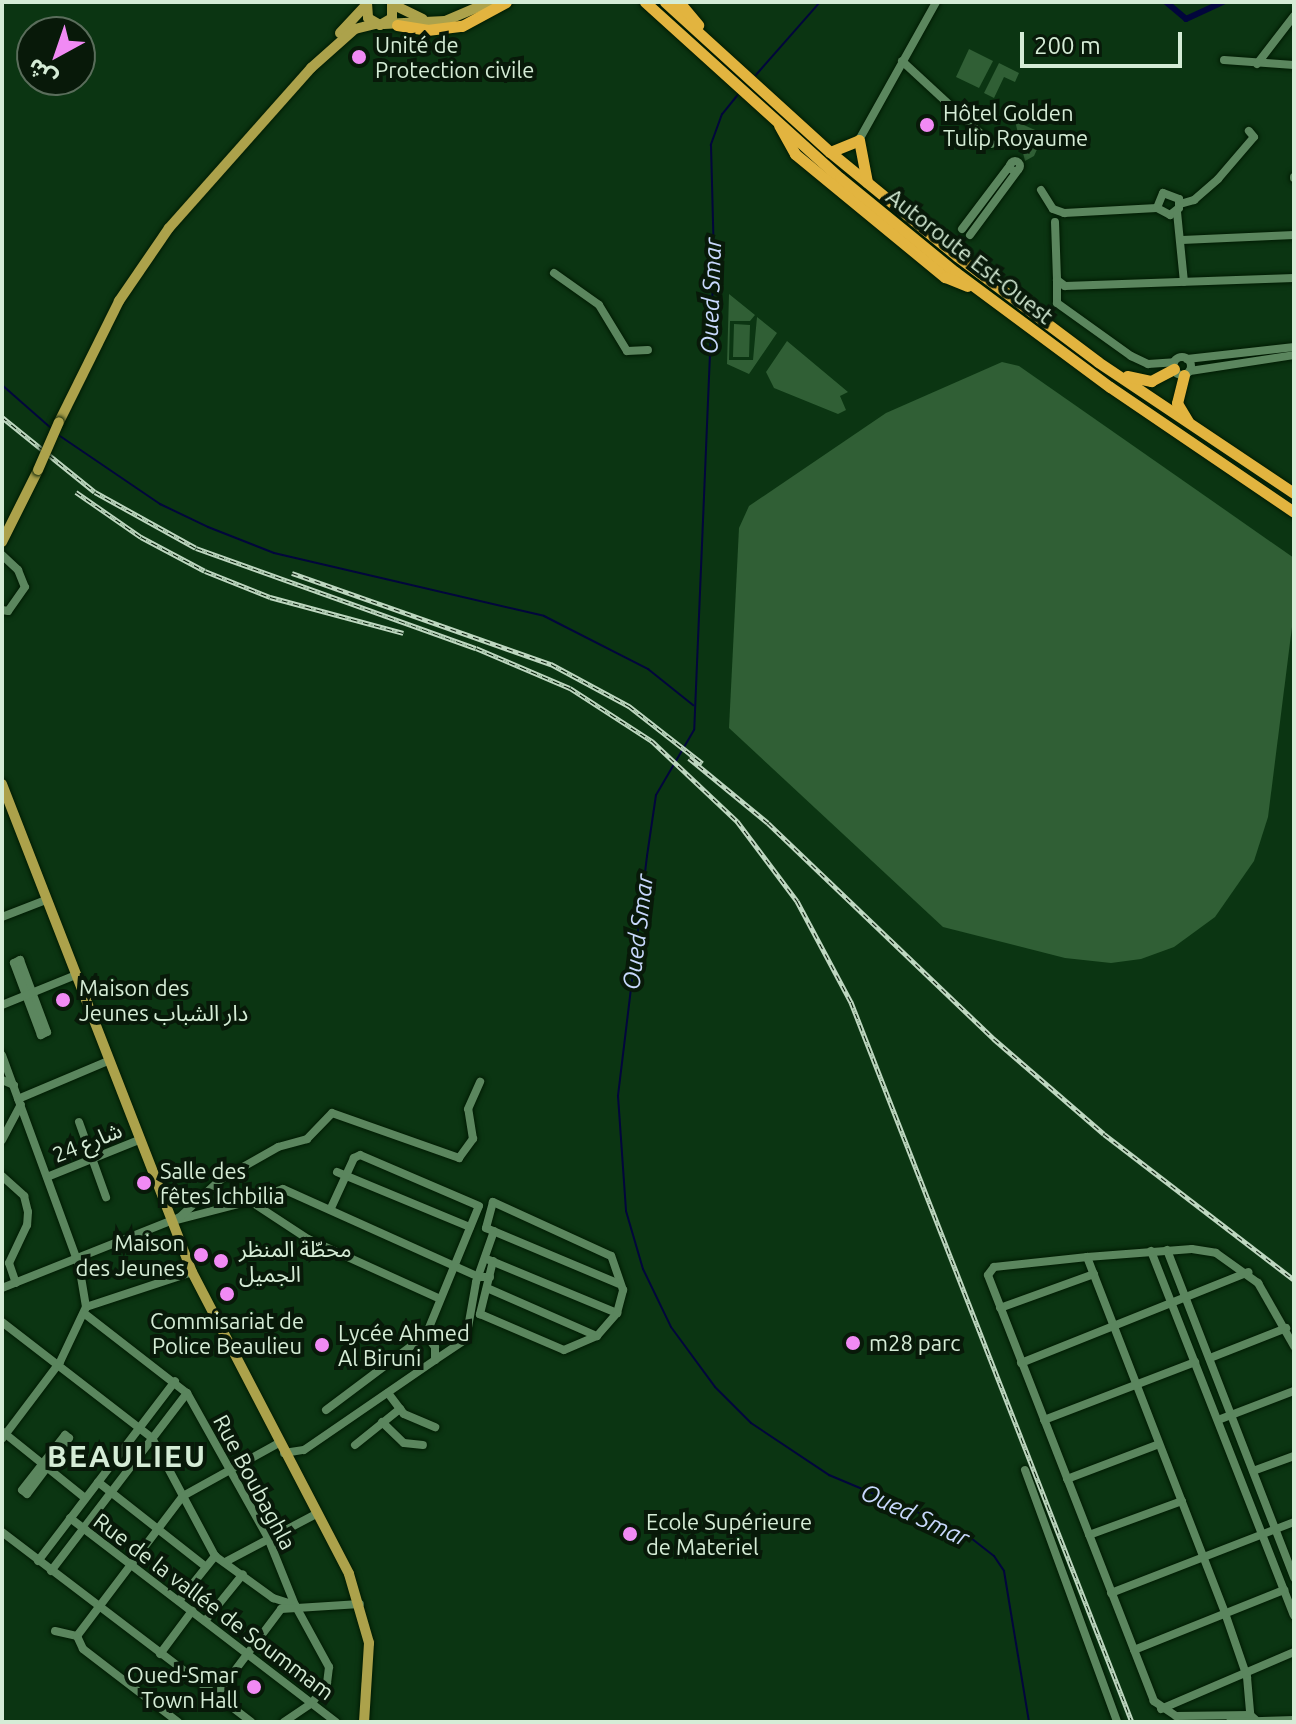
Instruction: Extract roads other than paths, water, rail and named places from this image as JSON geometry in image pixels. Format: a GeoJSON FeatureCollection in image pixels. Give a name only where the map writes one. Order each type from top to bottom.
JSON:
{"type":"FeatureCollection","features":[{"type":"Feature","properties":{"kind":"highway"},"geometry":{"type":"LineString","coordinates":[[385,24],[427,30],[462,26],[506,2]]}},
{"type":"Feature","properties":{"kind":"highway","name":"Autoroute Est-Ouest"},"geometry":{"type":"LineString","coordinates":[[665,2],[710,46],[867,183],[1098,362],[1294,493]]}},
{"type":"Feature","properties":{"kind":"highway"},"geometry":{"type":"LineString","coordinates":[[679,2],[710,46]]}},
{"type":"Feature","properties":{"kind":"highway","name":"Autoroute Est-Ouest"},"geometry":{"type":"LineString","coordinates":[[647,4],[779,125],[979,290],[1294,512]]}},
{"type":"Feature","properties":{"kind":"highway"},"geometry":{"type":"LineString","coordinates":[[830,152],[859,140],[867,183]]}},
{"type":"Feature","properties":{"kind":"highway"},"geometry":{"type":"LineString","coordinates":[[1098,362],[1139,381],[1158,379],[1180,369]]}},
{"type":"Feature","properties":{"kind":"highway"},"geometry":{"type":"LineString","coordinates":[[1180,369],[1179,409],[1217,443]]}},
{"type":"Feature","properties":{"kind":"main road"},"geometry":{"type":"LineString","coordinates":[[311,68],[355,29],[445,21],[490,2]]}},
{"type":"Feature","properties":{"kind":"main road"},"geometry":{"type":"LineString","coordinates":[[367,4],[368,18],[385,24]]}},
{"type":"Feature","properties":{"kind":"main road"},"geometry":{"type":"LineString","coordinates":[[2,542],[131,281],[176,220],[367,4]]}},
{"type":"Feature","properties":{"kind":"main road"},"geometry":{"type":"LineString","coordinates":[[393,4],[411,17],[445,21]]}},
{"type":"Feature","properties":{"kind":"main road"},"geometry":{"type":"LineString","coordinates":[[385,24],[392,18],[393,4]]}},
{"type":"Feature","properties":{"kind":"main road"},"geometry":{"type":"LineString","coordinates":[[2,784],[6,810],[46,900],[192,1272],[360,1604],[369,1643],[364,1722]]}},
{"type":"Feature","properties":{"kind":"street"},"geometry":{"type":"LineString","coordinates":[[859,140],[936,2]]}},
{"type":"Feature","properties":{"kind":"street"},"geometry":{"type":"LineString","coordinates":[[1257,64],[1294,16]]}},
{"type":"Feature","properties":{"kind":"street"},"geometry":{"type":"LineString","coordinates":[[1224,60],[1294,65]]}},
{"type":"Feature","properties":{"kind":"street"},"geometry":{"type":"LineString","coordinates":[[902,61],[992,144]]}},
{"type":"Feature","properties":{"kind":"street"},"geometry":{"type":"LineString","coordinates":[[1041,190],[1053,209],[1064,213],[1157,208],[1166,215],[1194,200],[1218,179],[1254,137],[1249,131]]}},
{"type":"Feature","properties":{"kind":"street"},"geometry":{"type":"LineString","coordinates":[[966,232],[1015,167]]}},
{"type":"Feature","properties":{"kind":"street"},"geometry":{"type":"LineString","coordinates":[[1157,208],[1157,199],[1167,192],[1177,196],[1184,282]]}},
{"type":"Feature","properties":{"kind":"street"},"geometry":{"type":"LineString","coordinates":[[1055,222],[1057,303],[1131,356],[1148,364],[1180,369],[1294,355]]}},
{"type":"Feature","properties":{"kind":"street"},"geometry":{"type":"LineString","coordinates":[[1182,240],[1294,235]]}},
{"type":"Feature","properties":{"kind":"street"},"geometry":{"type":"LineString","coordinates":[[554,273],[599,305],[627,351],[648,350]]}},
{"type":"Feature","properties":{"kind":"street"},"geometry":{"type":"LineString","coordinates":[[1057,280],[1065,286],[1294,278]]}},
{"type":"Feature","properties":{"kind":"street"},"geometry":{"type":"LineString","coordinates":[[1180,369],[1187,359],[1294,347]]}},
{"type":"Feature","properties":{"kind":"street"},"geometry":{"type":"LineString","coordinates":[[1180,369],[1187,359]]}},
{"type":"Feature","properties":{"kind":"street"},"geometry":{"type":"LineString","coordinates":[[2,555],[18,570],[25,587],[8,611],[2,610]]}},
{"type":"Feature","properties":{"kind":"street"},"geometry":{"type":"LineString","coordinates":[[2,917],[46,900]]}},
{"type":"Feature","properties":{"kind":"street"},"geometry":{"type":"LineString","coordinates":[[2,1005],[76,975]]}},
{"type":"Feature","properties":{"kind":"street"},"geometry":{"type":"LineString","coordinates":[[2,1055],[76,1257],[85,1311],[60,1362],[3,1435],[85,1498]]}},
{"type":"Feature","properties":{"kind":"street"},"geometry":{"type":"LineString","coordinates":[[2,1140],[20,1102],[108,1061]]}},
{"type":"Feature","properties":{"kind":"street"},"geometry":{"type":"LineString","coordinates":[[2,1080],[14,1085]]}},
{"type":"Feature","properties":{"kind":"street"},"geometry":{"type":"LineString","coordinates":[[172,1221],[220,1180],[278,1147],[312,1136],[332,1113],[459,1158],[473,1139],[468,1109],[480,1082]]}},
{"type":"Feature","properties":{"kind":"street"},"geometry":{"type":"LineString","coordinates":[[79,1122],[106,1197]]}},
{"type":"Feature","properties":{"kind":"street","name":"شارع 24"},"geometry":{"type":"LineString","coordinates":[[47,1177],[139,1140]]}},
{"type":"Feature","properties":{"kind":"street"},"geometry":{"type":"LineString","coordinates":[[326,1410],[426,1335],[477,1204],[360,1155],[331,1208]]}},
{"type":"Feature","properties":{"kind":"street"},"geometry":{"type":"LineString","coordinates":[[337,1172],[470,1227]]}},
{"type":"Feature","properties":{"kind":"street"},"geometry":{"type":"LineString","coordinates":[[2,1176],[24,1196],[28,1212],[27,1225],[9,1263],[16,1283]]}},
{"type":"Feature","properties":{"kind":"street"},"geometry":{"type":"LineString","coordinates":[[2,1288],[172,1221],[198,1218],[283,1189],[479,1277],[490,1277]]}},
{"type":"Feature","properties":{"kind":"street"},"geometry":{"type":"LineString","coordinates":[[250,1201],[308,1239],[440,1299]]}},
{"type":"Feature","properties":{"kind":"street"},"geometry":{"type":"LineString","coordinates":[[494,1231],[489,1260],[490,1277],[480,1314],[564,1350],[597,1336],[623,1301],[619,1284],[605,1249],[493,1202],[484,1224],[494,1231],[619,1284]]}},
{"type":"Feature","properties":{"kind":"street"},"geometry":{"type":"LineString","coordinates":[[1167,1250],[1294,1578]]}},
{"type":"Feature","properties":{"kind":"street"},"geometry":{"type":"LineString","coordinates":[[1294,1346],[1286,1328],[1248,1272],[1216,1253],[1167,1250],[1087,1257],[991,1269],[988,1278],[1111,1593],[1161,1709],[1181,1720],[1294,1720]]}},
{"type":"Feature","properties":{"kind":"street"},"geometry":{"type":"LineString","coordinates":[[1151,1251],[1294,1615]]}},
{"type":"Feature","properties":{"kind":"street"},"geometry":{"type":"LineString","coordinates":[[1087,1257],[1205,1558],[1246,1672],[1250,1719]]}},
{"type":"Feature","properties":{"kind":"street"},"geometry":{"type":"LineString","coordinates":[[77,1636],[183,1496],[228,1470],[281,1448],[304,1450],[466,1339],[479,1277],[489,1260]]}},
{"type":"Feature","properties":{"kind":"street"},"geometry":{"type":"LineString","coordinates":[[489,1260],[617,1313]]}},
{"type":"Feature","properties":{"kind":"street"},"geometry":{"type":"LineString","coordinates":[[85,1311],[192,1272]]}},
{"type":"Feature","properties":{"kind":"street"},"geometry":{"type":"LineString","coordinates":[[1021,1363],[1248,1272]]}},
{"type":"Feature","properties":{"kind":"street"},"geometry":{"type":"LineString","coordinates":[[1000,1308],[1094,1274]]}},
{"type":"Feature","properties":{"kind":"street"},"geometry":{"type":"LineString","coordinates":[[487,1288],[597,1336]]}},
{"type":"Feature","properties":{"kind":"street","name":"Rue Boubaghla"},"geometry":{"type":"LineString","coordinates":[[85,1311],[187,1393],[268,1538],[295,1605],[329,1667],[327,1683],[312,1703]]}},
{"type":"Feature","properties":{"kind":"street"},"geometry":{"type":"LineString","coordinates":[[2,1322],[60,1362],[152,1438],[215,1556],[227,1561],[273,1598],[295,1605]]}},
{"type":"Feature","properties":{"kind":"street"},"geometry":{"type":"LineString","coordinates":[[1210,1358],[1286,1328]]}},
{"type":"Feature","properties":{"kind":"street"},"geometry":{"type":"LineString","coordinates":[[426,1335],[435,1347],[435,1360]]}},
{"type":"Feature","properties":{"kind":"street"},"geometry":{"type":"LineString","coordinates":[[1044,1420],[1195,1362]]}},
{"type":"Feature","properties":{"kind":"street"},"geometry":{"type":"LineString","coordinates":[[38,1561],[175,1381]]}},
{"type":"Feature","properties":{"kind":"street"},"geometry":{"type":"LineString","coordinates":[[1218,1420],[1293,1392]]}},
{"type":"Feature","properties":{"kind":"street"},"geometry":{"type":"LineString","coordinates":[[51,1571],[187,1393]]}},
{"type":"Feature","properties":{"kind":"street"},"geometry":{"type":"LineString","coordinates":[[388,1393],[400,1409],[435,1427]]}},
{"type":"Feature","properties":{"kind":"street"},"geometry":{"type":"LineString","coordinates":[[355,1445],[400,1409]]}},
{"type":"Feature","properties":{"kind":"street"},"geometry":{"type":"LineString","coordinates":[[382,1422],[404,1443],[423,1445]]}},
{"type":"Feature","properties":{"kind":"street"},"geometry":{"type":"LineString","coordinates":[[1067,1479],[1159,1444]]}},
{"type":"Feature","properties":{"kind":"street"},"geometry":{"type":"LineString","coordinates":[[1253,1471],[1294,1456]]}},
{"type":"Feature","properties":{"kind":"street"},"geometry":{"type":"LineString","coordinates":[[1025,1470],[1117,1722]]}},
{"type":"Feature","properties":{"kind":"street"},"geometry":{"type":"LineString","coordinates":[[98,1482],[206,1567]]}},
{"type":"Feature","properties":{"kind":"street"},"geometry":{"type":"LineString","coordinates":[[1089,1535],[1182,1501]]}},
{"type":"Feature","properties":{"kind":"street"},"geometry":{"type":"LineString","coordinates":[[227,1561],[316,1514]]}},
{"type":"Feature","properties":{"kind":"street","name":"Rue de la vallée de Soummam"},"geometry":{"type":"LineString","coordinates":[[70,1518],[336,1722]]}},
{"type":"Feature","properties":{"kind":"street"},"geometry":{"type":"LineString","coordinates":[[1111,1593],[1294,1522]]}},
{"type":"Feature","properties":{"kind":"street"},"geometry":{"type":"LineString","coordinates":[[2,1532],[251,1722]]}},
{"type":"Feature","properties":{"kind":"street"},"geometry":{"type":"LineString","coordinates":[[179,1601],[215,1556]]}},
{"type":"Feature","properties":{"kind":"street"},"geometry":{"type":"LineString","coordinates":[[205,1621],[243,1574]]}},
{"type":"Feature","properties":{"kind":"street"},"geometry":{"type":"LineString","coordinates":[[1134,1650],[1284,1590]]}},
{"type":"Feature","properties":{"kind":"street"},"geometry":{"type":"LineString","coordinates":[[215,1697],[281,1609],[295,1605],[360,1604]]}},
{"type":"Feature","properties":{"kind":"street"},"geometry":{"type":"LineString","coordinates":[[160,1654],[192,1611]]}},
{"type":"Feature","properties":{"kind":"street"},"geometry":{"type":"LineString","coordinates":[[55,1631],[77,1636]]}},
{"type":"Feature","properties":{"kind":"street"},"geometry":{"type":"LineString","coordinates":[[77,1636],[83,1649],[178,1722]]}},
{"type":"Feature","properties":{"kind":"street"},"geometry":{"type":"LineString","coordinates":[[1161,1709],[1294,1652]]}},
{"type":"Feature","properties":{"kind":"street"},"geometry":{"type":"LineString","coordinates":[[284,1722],[312,1703]]}},
{"type":"Feature","properties":{"kind":"street"},"geometry":{"type":"LineString","coordinates":[[1230,1722],[1250,1719]]}},
{"type":"Feature","properties":{"kind":"waterway","name":"Oued Smar"},"geometry":{"type":"LineString","coordinates":[[755,76],[820,2]]}},
{"type":"Feature","properties":{"kind":"waterway"},"geometry":{"type":"LineString","coordinates":[[1166,2],[1186,19],[1223,2]]}},
{"type":"Feature","properties":{"kind":"waterway","name":"Oued Smar"},"geometry":{"type":"LineString","coordinates":[[740,92],[722,114],[711,145],[714,258],[694,730],[656,795],[647,856],[618,1096],[626,1211],[643,1269],[671,1327],[715,1387],[751,1423],[829,1475],[962,1531],[994,1556],[1004,1571],[1029,1722]]}},
{"type":"Feature","properties":{"kind":"waterway"},"geometry":{"type":"LineString","coordinates":[[2,385],[52,429]]}},
{"type":"Feature","properties":{"kind":"waterway"},"geometry":{"type":"LineString","coordinates":[[57,434],[160,504],[208,527],[274,553],[544,616],[648,669],[693,705]]}},
{"type":"Feature","properties":{"kind":"railway"},"geometry":{"type":"LineString","coordinates":[[2,417],[95,492],[196,548],[476,648],[570,688],[652,741],[737,821],[797,901],[851,1002],[1132,1722]]}},
{"type":"Feature","properties":{"kind":"railway"},"geometry":{"type":"LineString","coordinates":[[76,492],[141,537],[205,571],[270,597],[403,633]]}},
{"type":"Feature","properties":{"kind":"railway"},"geometry":{"type":"LineString","coordinates":[[292,573],[551,664],[629,706],[702,763]]}},
{"type":"Feature","properties":{"kind":"railway"},"geometry":{"type":"LineString","coordinates":[[689,758],[768,823],[994,1039],[1104,1134],[1294,1280]]}},
{"type":"Feature","properties":{"kind":"place","name":"Unité de Protection civile"},"geometry":{"type":"Point","coordinates":[359,57]}},
{"type":"Feature","properties":{"kind":"place","name":"Hôtel Golden Tulip Royaume"},"geometry":{"type":"Point","coordinates":[927,125]}},
{"type":"Feature","properties":{"kind":"place","name":"Maison des Jeunes دار الشباب"},"geometry":{"type":"Point","coordinates":[63,1000]}},
{"type":"Feature","properties":{"kind":"place","name":"Salle des fêtes Ichbilia"},"geometry":{"type":"Point","coordinates":[144,1183]}},
{"type":"Feature","properties":{"kind":"place","name":"Maison des Jeunes"},"geometry":{"type":"Point","coordinates":[201,1255]}},
{"type":"Feature","properties":{"kind":"place","name":"محطّة المنظر الجميل"},"geometry":{"type":"Point","coordinates":[221,1261]}},
{"type":"Feature","properties":{"kind":"place","name":"Commisariat de Police Beaulieu"},"geometry":{"type":"Point","coordinates":[227,1294]}},
{"type":"Feature","properties":{"kind":"place","name":"m28 parc"},"geometry":{"type":"Point","coordinates":[853,1343]}},
{"type":"Feature","properties":{"kind":"place","name":"Lycée Ahmed Al Biruni"},"geometry":{"type":"Point","coordinates":[322,1345]}},
{"type":"Feature","properties":{"kind":"place","name":"Ecole Supérieure de Materiel"},"geometry":{"type":"Point","coordinates":[630,1534]}},
{"type":"Feature","properties":{"kind":"place","name":"Oued-Smar Town Hall"},"geometry":{"type":"Point","coordinates":[254,1687]}},
{"type":"Feature","properties":{"kind":"district","name":"BEAULIEU"},"geometry":{"type":"Point","coordinates":[127,1456]}}]}
